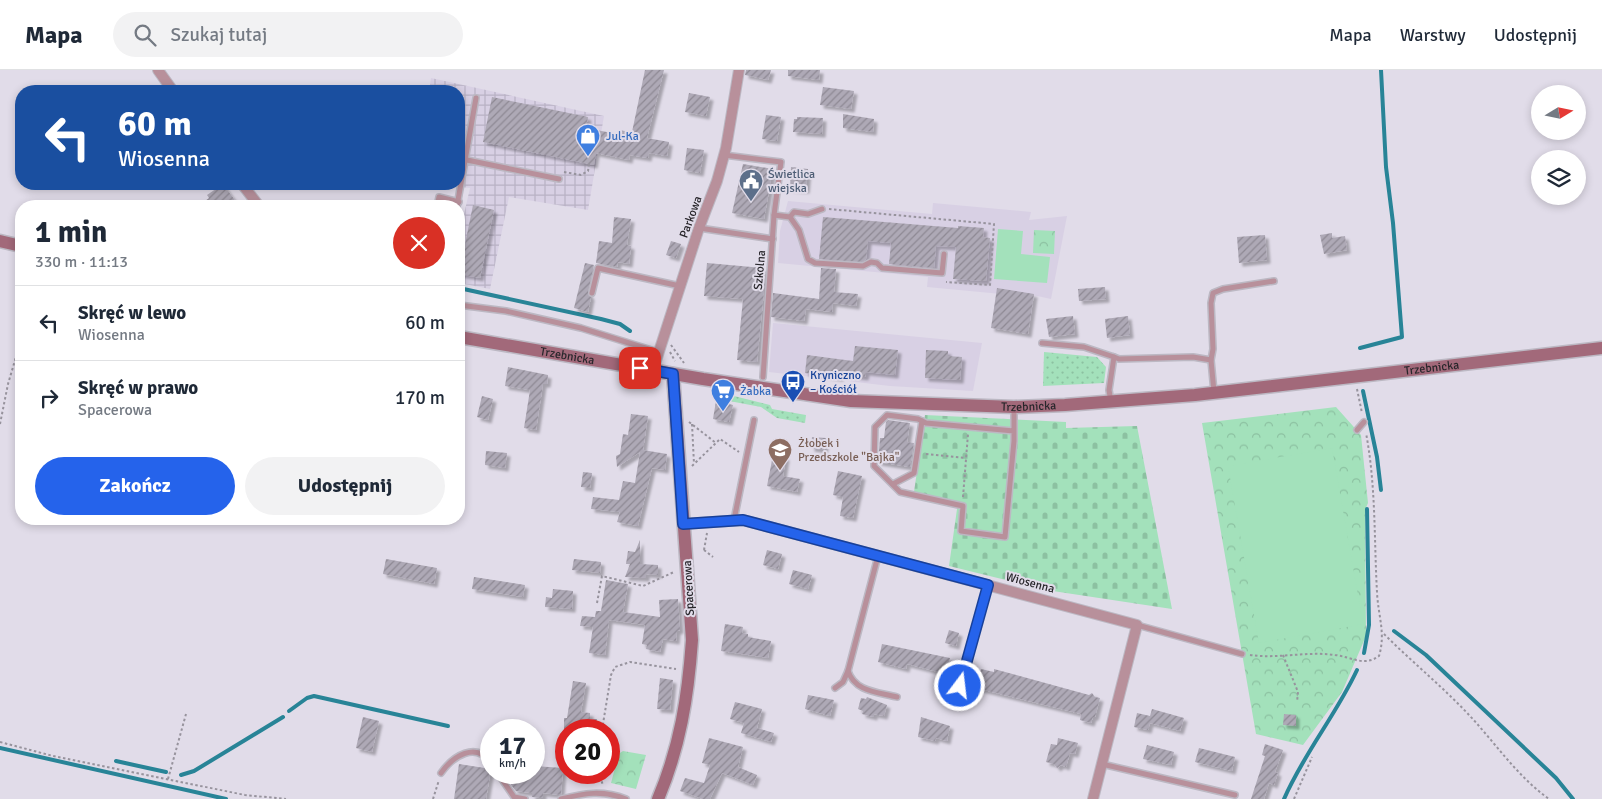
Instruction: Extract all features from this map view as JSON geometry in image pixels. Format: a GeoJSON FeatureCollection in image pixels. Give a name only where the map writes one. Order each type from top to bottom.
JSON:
{"type":"FeatureCollection","features":[{"type":"Feature","properties":{"kind":"main road"},"geometry":{"type":"LineString","coordinates":[[0,241],[15,245]]}},
{"type":"Feature","properties":{"kind":"main road","name":"Trzebnicka"},"geometry":{"type":"LineString","coordinates":[[465,338],[673,374],[851,401],[1014,407],[1112,402],[1214,392],[1602,348]]}},
{"type":"Feature","properties":{"kind":"main road","name":"Spacerowa"},"geometry":{"type":"LineString","coordinates":[[658,799],[676,753],[690,672],[692,640],[673,374]]}},
{"type":"Feature","properties":{"kind":"street"},"geometry":{"type":"LineString","coordinates":[[158,70],[169,85]]}},
{"type":"Feature","properties":{"kind":"street","name":"Parkowa"},"geometry":{"type":"LineString","coordinates":[[653,370],[699,228],[717,181],[724,155],[739,70]]}},
{"type":"Feature","properties":{"kind":"street"},"geometry":{"type":"LineString","coordinates":[[247,190],[254,200]]}},
{"type":"Feature","properties":{"kind":"street","name":"Wiosenna"},"geometry":{"type":"LineString","coordinates":[[683,524],[743,520],[1137,625]]}},
{"type":"Feature","properties":{"kind":"street"},"geometry":{"type":"LineString","coordinates":[[1093,799],[1137,625]]}},
{"type":"Feature","properties":{"kind":"lane"},"geometry":{"type":"LineString","coordinates":[[465,169],[476,98]]}},
{"type":"Feature","properties":{"kind":"lane"},"geometry":{"type":"LineString","coordinates":[[724,155],[781,162],[773,239]]}},
{"type":"Feature","properties":{"kind":"lane"},"geometry":{"type":"LineString","coordinates":[[467,160],[559,180]]}},
{"type":"Feature","properties":{"kind":"lane"},"geometry":{"type":"LineString","coordinates":[[790,217],[794,212],[808,214],[822,209]]}},
{"type":"Feature","properties":{"kind":"lane"},"geometry":{"type":"LineString","coordinates":[[774,215],[790,217],[799,230],[808,259],[815,263],[863,266],[871,262],[878,264],[882,268],[942,273],[944,254]]}},
{"type":"Feature","properties":{"kind":"lane","name":"Szkolna"},"geometry":{"type":"LineString","coordinates":[[699,228],[773,239],[763,377]]}},
{"type":"Feature","properties":{"kind":"lane"},"geometry":{"type":"LineString","coordinates":[[592,293],[598,268],[680,286]]}},
{"type":"Feature","properties":{"kind":"lane"},"geometry":{"type":"LineString","coordinates":[[1214,392],[1211,360],[1213,350],[1211,303],[1213,294],[1223,288],[1274,281]]}},
{"type":"Feature","properties":{"kind":"lane"},"geometry":{"type":"LineString","coordinates":[[465,306],[506,311],[571,326],[658,352]]}},
{"type":"Feature","properties":{"kind":"lane"},"geometry":{"type":"LineString","coordinates":[[1042,343],[1084,347],[1119,359],[1194,357],[1211,360]]}},
{"type":"Feature","properties":{"kind":"lane"},"geometry":{"type":"LineString","coordinates":[[1112,402],[1108,390],[1114,357]]}},
{"type":"Feature","properties":{"kind":"lane"},"geometry":{"type":"LineString","coordinates":[[1014,407],[1014,431],[1004,537],[961,531],[963,506],[900,492],[874,466],[875,427],[887,415],[968,427],[1014,431]]}},
{"type":"Feature","properties":{"kind":"lane"},"geometry":{"type":"LineString","coordinates":[[734,521],[754,420]]}},
{"type":"Feature","properties":{"kind":"lane"},"geometry":{"type":"LineString","coordinates":[[893,484],[914,473],[922,421]]}},
{"type":"Feature","properties":{"kind":"lane"},"geometry":{"type":"LineString","coordinates":[[1357,430],[1364,422]]}},
{"type":"Feature","properties":{"kind":"lane"},"geometry":{"type":"LineString","coordinates":[[835,688],[843,682],[848,671],[878,556]]}},
{"type":"Feature","properties":{"kind":"lane"},"geometry":{"type":"LineString","coordinates":[[956,703],[988,585]]}},
{"type":"Feature","properties":{"kind":"lane"},"geometry":{"type":"LineString","coordinates":[[1137,625],[1242,654]]}},
{"type":"Feature","properties":{"kind":"lane"},"geometry":{"type":"LineString","coordinates":[[848,671],[851,680],[860,688],[897,697]]}},
{"type":"Feature","properties":{"kind":"lane"},"geometry":{"type":"LineString","coordinates":[[441,773],[448,763],[459,754],[469,752],[480,754]]}},
{"type":"Feature","properties":{"kind":"lane"},"geometry":{"type":"LineString","coordinates":[[1102,764],[1234,795]]}},
{"type":"Feature","properties":{"kind":"lane"},"geometry":{"type":"LineString","coordinates":[[505,784],[514,797],[525,799]]}},
{"type":"Feature","properties":{"kind":"lane"},"geometry":{"type":"LineString","coordinates":[[561,799],[584,794],[609,793],[626,799]]}},
{"type":"Feature","properties":{"kind":"path"},"geometry":{"type":"LineString","coordinates":[[564,172],[581,175],[588,171],[589,164]]}},
{"type":"Feature","properties":{"kind":"path"},"geometry":{"type":"LineString","coordinates":[[822,209],[994,224],[990,285],[942,281],[942,273]]}},
{"type":"Feature","properties":{"kind":"path"},"geometry":{"type":"LineString","coordinates":[[669,345],[674,346],[686,365],[678,364],[673,358],[669,345]]}},
{"type":"Feature","properties":{"kind":"path"},"geometry":{"type":"LineString","coordinates":[[0,424],[15,360]]}},
{"type":"Feature","properties":{"kind":"path"},"geometry":{"type":"LineString","coordinates":[[1242,654],[1260,657],[1336,655],[1363,662],[1372,661],[1379,656],[1384,634],[1377,594],[1376,524],[1364,422],[1353,376]]}},
{"type":"Feature","properties":{"kind":"path"},"geometry":{"type":"LineString","coordinates":[[687,421],[716,443]]}},
{"type":"Feature","properties":{"kind":"path"},"geometry":{"type":"LineString","coordinates":[[692,424],[694,464]]}},
{"type":"Feature","properties":{"kind":"path"},"geometry":{"type":"LineString","coordinates":[[963,506],[968,427]]}},
{"type":"Feature","properties":{"kind":"path"},"geometry":{"type":"LineString","coordinates":[[690,467],[720,439],[739,452]]}},
{"type":"Feature","properties":{"kind":"path"},"geometry":{"type":"LineString","coordinates":[[917,453],[966,458]]}},
{"type":"Feature","properties":{"kind":"path"},"geometry":{"type":"LineString","coordinates":[[708,529],[704,550],[713,557]]}},
{"type":"Feature","properties":{"kind":"path"},"geometry":{"type":"LineString","coordinates":[[597,603],[602,576],[643,586],[688,568]]}},
{"type":"Feature","properties":{"kind":"path"},"geometry":{"type":"LineString","coordinates":[[1384,634],[1470,716],[1520,775],[1549,799]]}},
{"type":"Feature","properties":{"kind":"path"},"geometry":{"type":"LineString","coordinates":[[1283,655],[1298,692],[1297,702]]}},
{"type":"Feature","properties":{"kind":"path"},"geometry":{"type":"LineString","coordinates":[[604,719],[611,675],[615,667],[630,662],[690,672]]}},
{"type":"Feature","properties":{"kind":"path"},"geometry":{"type":"LineString","coordinates":[[168,779],[186,714]]}},
{"type":"Feature","properties":{"kind":"path"},"geometry":{"type":"LineString","coordinates":[[0,742],[53,756],[168,779],[245,794],[286,799]]}},
{"type":"Feature","properties":{"kind":"path"},"geometry":{"type":"LineString","coordinates":[[1294,799],[1312,757]]}},
{"type":"Feature","properties":{"kind":"path"},"geometry":{"type":"LineString","coordinates":[[433,799],[441,773]]}},
{"type":"Feature","properties":{"kind":"path"},"geometry":{"type":"LineString","coordinates":[[602,784],[609,793]]}},
{"type":"Feature","properties":{"kind":"shaded area","name":"Jul-Ka"},"geometry":{"type":"Polygon","coordinates":[[[431,78],[463,85],[430,85],[431,78]]]}},
{"type":"Feature","properties":{"kind":"shaded area","name":"Jul-Ka"},"geometry":{"type":"Polygon","coordinates":[[[465,85],[604,116],[588,210],[509,197],[490,289],[465,284],[465,210],[470,188],[465,187],[465,85]]]}},
{"type":"Feature","properties":{"kind":"shaded area"},"geometry":{"type":"Polygon","coordinates":[[[788,201],[932,214],[933,203],[1031,212],[1029,220],[1067,216],[1051,299],[1024,293],[1012,295],[927,287],[928,277],[778,263],[780,231],[788,201]]]}},
{"type":"Feature","properties":{"kind":"shaded area"},"geometry":{"type":"Polygon","coordinates":[[[773,323],[982,343],[973,391],[890,386],[769,372],[773,323]]]}},
{"type":"Feature","properties":{"kind":"green space"},"geometry":{"type":"Polygon","coordinates":[[[998,229],[1023,231],[1021,254],[1050,257],[1047,283],[994,279],[998,229]]]}},
{"type":"Feature","properties":{"kind":"green space"},"geometry":{"type":"Polygon","coordinates":[[[1034,230],[1055,231],[1054,254],[1033,253],[1034,230]]]}},
{"type":"Feature","properties":{"kind":"green space"},"geometry":{"type":"Polygon","coordinates":[[[1044,352],[1097,357],[1106,367],[1104,383],[1043,386],[1044,352]]]}},
{"type":"Feature","properties":{"kind":"green space"},"geometry":{"type":"Polygon","coordinates":[[[726,394],[770,405],[772,409],[806,415],[805,423],[777,418],[761,407],[724,400],[726,394]]]}},
{"type":"Feature","properties":{"kind":"green space"},"geometry":{"type":"Polygon","coordinates":[[[1336,407],[1361,435],[1368,503],[1365,510],[1366,636],[1342,692],[1303,745],[1256,734],[1202,423],[1336,407]]]}},
{"type":"Feature","properties":{"kind":"green space"},"geometry":{"type":"Polygon","coordinates":[[[925,415],[1066,422],[1066,428],[1137,426],[1172,609],[1046,590],[949,566],[958,502],[914,492],[925,415]]]}},
{"type":"Feature","properties":{"kind":"green space"},"geometry":{"type":"Polygon","coordinates":[[[1332,448],[1363,624],[1259,643],[1228,466],[1332,448]]]}},
{"type":"Feature","properties":{"kind":"green space"},"geometry":{"type":"Polygon","coordinates":[[[623,751],[646,755],[636,789],[615,784],[620,784],[620,753],[623,751]]]}},
{"type":"Feature","properties":{"kind":"building"},"geometry":{"type":"Polygon","coordinates":[[[645,70],[664,70],[647,138],[669,142],[667,156],[649,153],[648,158],[630,155],[629,160],[596,153],[594,165],[483,142],[492,97],[588,117],[586,128],[617,134],[618,130],[632,132],[645,70]]]}},
{"type":"Feature","properties":{"kind":"building"},"geometry":{"type":"Polygon","coordinates":[[[746,70],[771,70],[768,80],[745,75],[746,70]]]}},
{"type":"Feature","properties":{"kind":"building"},"geometry":{"type":"Polygon","coordinates":[[[788,70],[820,70],[819,80],[788,76],[788,70]]]}},
{"type":"Feature","properties":{"kind":"building"},"geometry":{"type":"Polygon","coordinates":[[[823,87],[854,91],[851,109],[820,105],[823,87]]]}},
{"type":"Feature","properties":{"kind":"building"},"geometry":{"type":"Polygon","coordinates":[[[689,93],[710,97],[706,116],[685,112],[689,93]]]}},
{"type":"Feature","properties":{"kind":"building"},"geometry":{"type":"Polygon","coordinates":[[[843,114],[874,119],[873,132],[843,128],[843,114]]]}},
{"type":"Feature","properties":{"kind":"building"},"geometry":{"type":"Polygon","coordinates":[[[766,115],[781,117],[777,141],[762,139],[766,115]]]}},
{"type":"Feature","properties":{"kind":"building"},"geometry":{"type":"Polygon","coordinates":[[[797,117],[823,118],[822,134],[793,132],[794,119],[797,119],[797,117]]]}},
{"type":"Feature","properties":{"kind":"building"},"geometry":{"type":"Polygon","coordinates":[[[687,148],[704,150],[700,173],[684,170],[687,148]]]}},
{"type":"Feature","properties":{"kind":"building","name":"Świetlica wiejska"},"geometry":{"type":"Polygon","coordinates":[[[743,164],[773,169],[764,219],[732,213],[743,164]]]}},
{"type":"Feature","properties":{"kind":"building"},"geometry":{"type":"Polygon","coordinates":[[[791,167],[808,169],[806,190],[790,189],[791,167]]]}},
{"type":"Feature","properties":{"kind":"building"},"geometry":{"type":"Polygon","coordinates":[[[214,190],[227,190],[235,200],[206,200],[209,198],[207,195],[214,190]]]}},
{"type":"Feature","properties":{"kind":"building"},"geometry":{"type":"Polygon","coordinates":[[[473,205],[494,210],[480,278],[465,275],[465,244],[473,205]]]}},
{"type":"Feature","properties":{"kind":"building"},"geometry":{"type":"Polygon","coordinates":[[[614,217],[631,219],[627,245],[631,246],[629,264],[618,262],[617,267],[596,263],[599,241],[612,243],[614,217]]]}},
{"type":"Feature","properties":{"kind":"building"},"geometry":{"type":"Polygon","coordinates":[[[823,217],[958,228],[958,226],[984,228],[983,237],[990,238],[986,281],[953,279],[956,247],[936,246],[934,268],[889,264],[891,243],[868,241],[866,259],[862,262],[819,259],[823,217]]]}},
{"type":"Feature","properties":{"kind":"building"},"geometry":{"type":"Polygon","coordinates":[[[1332,233],[1332,238],[1345,236],[1347,250],[1324,254],[1320,235],[1332,233]]]}},
{"type":"Feature","properties":{"kind":"building"},"geometry":{"type":"Polygon","coordinates":[[[1265,235],[1267,260],[1239,263],[1237,237],[1265,235]]]}},
{"type":"Feature","properties":{"kind":"building"},"geometry":{"type":"Polygon","coordinates":[[[671,241],[681,244],[676,258],[666,255],[671,241]]]}},
{"type":"Feature","properties":{"kind":"building"},"geometry":{"type":"Polygon","coordinates":[[[585,263],[594,265],[588,292],[591,297],[588,312],[574,308],[585,263]]]}},
{"type":"Feature","properties":{"kind":"building"},"geometry":{"type":"Polygon","coordinates":[[[707,263],[763,268],[764,291],[757,362],[737,360],[743,299],[704,296],[707,263]]]}},
{"type":"Feature","properties":{"kind":"building"},"geometry":{"type":"Polygon","coordinates":[[[821,268],[836,269],[834,292],[858,294],[856,306],[833,303],[832,312],[806,309],[804,321],[771,317],[773,293],[819,299],[821,268]]]}},
{"type":"Feature","properties":{"kind":"building"},"geometry":{"type":"Polygon","coordinates":[[[1105,287],[1106,299],[1079,301],[1078,289],[1105,287]]]}},
{"type":"Feature","properties":{"kind":"building"},"geometry":{"type":"Polygon","coordinates":[[[997,288],[1034,294],[1028,334],[991,328],[997,288]]]}},
{"type":"Feature","properties":{"kind":"building"},"geometry":{"type":"Polygon","coordinates":[[[1073,316],[1075,334],[1049,337],[1046,319],[1073,316]]]}},
{"type":"Feature","properties":{"kind":"building"},"geometry":{"type":"Polygon","coordinates":[[[1128,316],[1130,335],[1107,338],[1105,319],[1128,316]]]}},
{"type":"Feature","properties":{"kind":"building"},"geometry":{"type":"Polygon","coordinates":[[[855,346],[898,350],[895,375],[866,372],[865,377],[840,374],[840,378],[805,373],[807,355],[853,361],[855,346]]]}},
{"type":"Feature","properties":{"kind":"building"},"geometry":{"type":"Polygon","coordinates":[[[926,350],[948,351],[948,356],[962,357],[960,380],[925,378],[926,350]]]}},
{"type":"Feature","properties":{"kind":"building"},"geometry":{"type":"Polygon","coordinates":[[[508,367],[548,375],[547,384],[543,384],[536,430],[524,428],[530,390],[505,386],[508,367]]]}},
{"type":"Feature","properties":{"kind":"building"},"geometry":{"type":"Polygon","coordinates":[[[482,396],[493,399],[488,420],[477,417],[482,396]]]}},
{"type":"Feature","properties":{"kind":"building"},"geometry":{"type":"Polygon","coordinates":[[[716,401],[733,405],[729,422],[713,419],[716,401]]]}},
{"type":"Feature","properties":{"kind":"building"},"geometry":{"type":"Polygon","coordinates":[[[631,414],[648,416],[643,450],[667,454],[665,470],[652,468],[638,526],[617,522],[620,512],[591,509],[593,497],[619,500],[623,481],[635,483],[640,452],[617,467],[616,456],[620,454],[623,434],[628,435],[631,414]]]}},
{"type":"Feature","properties":{"kind":"building"},"geometry":{"type":"Polygon","coordinates":[[[888,420],[910,423],[907,442],[914,443],[910,467],[878,462],[880,438],[884,438],[886,422],[888,420]]]}},
{"type":"Feature","properties":{"kind":"building"},"geometry":{"type":"Polygon","coordinates":[[[812,437],[826,438],[824,450],[811,448],[812,437]]]}},
{"type":"Feature","properties":{"kind":"building"},"geometry":{"type":"Polygon","coordinates":[[[486,451],[507,453],[505,468],[485,465],[486,451]]]}},
{"type":"Feature","properties":{"kind":"building"},"geometry":{"type":"Polygon","coordinates":[[[773,455],[786,457],[783,476],[800,479],[797,492],[767,486],[773,455]]]}},
{"type":"Feature","properties":{"kind":"building"},"geometry":{"type":"Polygon","coordinates":[[[838,471],[862,476],[853,518],[840,516],[843,497],[833,495],[838,471]]]}},
{"type":"Feature","properties":{"kind":"building"},"geometry":{"type":"Polygon","coordinates":[[[583,472],[592,473],[590,488],[581,487],[583,472]]]}},
{"type":"Feature","properties":{"kind":"building"},"geometry":{"type":"Polygon","coordinates":[[[640,540],[640,564],[658,565],[658,575],[646,574],[646,578],[625,577],[630,564],[626,564],[628,551],[635,552],[640,540]]]}},
{"type":"Feature","properties":{"kind":"building"},"geometry":{"type":"Polygon","coordinates":[[[767,550],[782,554],[778,569],[763,565],[767,550]]]}},
{"type":"Feature","properties":{"kind":"building"},"geometry":{"type":"Polygon","coordinates":[[[386,559],[437,568],[434,584],[383,574],[386,559]]]}},
{"type":"Feature","properties":{"kind":"building"},"geometry":{"type":"Polygon","coordinates":[[[574,559],[601,562],[600,573],[572,570],[574,559]]]}},
{"type":"Feature","properties":{"kind":"building"},"geometry":{"type":"Polygon","coordinates":[[[793,570],[812,575],[808,589],[789,584],[793,570]]]}},
{"type":"Feature","properties":{"kind":"building"},"geometry":{"type":"Polygon","coordinates":[[[474,577],[525,585],[523,597],[472,589],[474,577]]]}},
{"type":"Feature","properties":{"kind":"building"},"geometry":{"type":"Polygon","coordinates":[[[606,580],[628,584],[623,612],[660,617],[659,600],[678,599],[680,630],[677,631],[676,641],[663,639],[660,652],[646,649],[647,645],[642,644],[645,625],[609,620],[605,655],[589,653],[593,627],[580,626],[582,616],[595,617],[596,611],[601,611],[606,580]]]}},
{"type":"Feature","properties":{"kind":"building"},"geometry":{"type":"Polygon","coordinates":[[[553,589],[573,591],[572,609],[545,607],[546,597],[552,598],[553,589]]]}},
{"type":"Feature","properties":{"kind":"building"},"geometry":{"type":"Polygon","coordinates":[[[725,624],[743,627],[742,633],[748,634],[748,637],[771,641],[768,658],[721,651],[725,624]]]}},
{"type":"Feature","properties":{"kind":"building"},"geometry":{"type":"Polygon","coordinates":[[[949,630],[959,633],[956,646],[945,643],[949,630]]]}},
{"type":"Feature","properties":{"kind":"building"},"geometry":{"type":"Polygon","coordinates":[[[882,644],[950,658],[946,674],[907,664],[906,669],[878,662],[882,644]]]}},
{"type":"Feature","properties":{"kind":"building"},"geometry":{"type":"Polygon","coordinates":[[[981,669],[994,672],[994,669],[1089,695],[1092,693],[1095,697],[1100,698],[1095,717],[1093,717],[1091,723],[1080,720],[1081,714],[976,688],[981,669]]]}},
{"type":"Feature","properties":{"kind":"building"},"geometry":{"type":"Polygon","coordinates":[[[660,678],[673,680],[670,710],[657,709],[660,678]]]}},
{"type":"Feature","properties":{"kind":"building"},"geometry":{"type":"Polygon","coordinates":[[[573,681],[586,683],[581,712],[590,713],[590,719],[564,719],[567,718],[573,681]]]}},
{"type":"Feature","properties":{"kind":"building"},"geometry":{"type":"Polygon","coordinates":[[[808,695],[834,700],[830,716],[805,709],[808,695]]]}},
{"type":"Feature","properties":{"kind":"building"},"geometry":{"type":"Polygon","coordinates":[[[867,697],[887,705],[884,716],[874,714],[874,717],[862,714],[863,711],[858,709],[861,698],[866,699],[867,697]]]}},
{"type":"Feature","properties":{"kind":"building"},"geometry":{"type":"Polygon","coordinates":[[[735,702],[762,709],[757,728],[774,733],[771,742],[741,733],[744,723],[730,719],[735,702]]]}},
{"type":"Feature","properties":{"kind":"building"},"geometry":{"type":"Polygon","coordinates":[[[1152,709],[1184,718],[1180,731],[1150,723],[1148,730],[1134,727],[1137,713],[1150,716],[1152,709]]]}},
{"type":"Feature","properties":{"kind":"building"},"geometry":{"type":"Polygon","coordinates":[[[1284,714],[1296,715],[1296,726],[1283,725],[1284,714]]]}},
{"type":"Feature","properties":{"kind":"building"},"geometry":{"type":"Polygon","coordinates":[[[363,717],[379,721],[372,752],[356,748],[363,717]]]}},
{"type":"Feature","properties":{"kind":"building"},"geometry":{"type":"Polygon","coordinates":[[[921,717],[950,726],[947,741],[936,738],[935,741],[918,737],[921,717]]]}},
{"type":"Feature","properties":{"kind":"building"},"geometry":{"type":"Polygon","coordinates":[[[709,738],[743,747],[738,767],[757,775],[753,785],[722,773],[710,799],[703,799],[680,791],[685,778],[704,783],[710,765],[702,763],[709,738]]]}},
{"type":"Feature","properties":{"kind":"building"},"geometry":{"type":"Polygon","coordinates":[[[1058,738],[1078,743],[1075,754],[1070,753],[1066,767],[1061,765],[1057,768],[1054,764],[1046,762],[1051,744],[1057,745],[1058,738]]]}},
{"type":"Feature","properties":{"kind":"building"},"geometry":{"type":"Polygon","coordinates":[[[1265,744],[1283,750],[1275,772],[1278,773],[1274,785],[1269,783],[1264,799],[1251,799],[1265,756],[1262,755],[1265,744]]]}},
{"type":"Feature","properties":{"kind":"building"},"geometry":{"type":"Polygon","coordinates":[[[1147,745],[1174,752],[1171,765],[1143,759],[1147,745]]]}},
{"type":"Feature","properties":{"kind":"building"},"geometry":{"type":"Polygon","coordinates":[[[1199,748],[1235,757],[1232,771],[1195,762],[1199,748]]]}},
{"type":"Feature","properties":{"kind":"building"},"geometry":{"type":"Polygon","coordinates":[[[459,764],[480,767],[480,784],[488,784],[486,799],[454,799],[459,764]]]}},
{"type":"Feature","properties":{"kind":"building"},"geometry":{"type":"Polygon","coordinates":[[[545,767],[555,767],[555,784],[562,784],[561,795],[543,793],[543,798],[532,797],[532,793],[516,791],[511,785],[545,784],[545,767]]]}},
{"type":"Feature","properties":{"kind":"waterway"},"geometry":{"type":"LineString","coordinates":[[1360,348],[1402,337],[1393,223],[1386,167],[1381,70]]}},
{"type":"Feature","properties":{"kind":"waterway"},"geometry":{"type":"LineString","coordinates":[[465,289],[601,319],[620,324],[630,331]]}},
{"type":"Feature","properties":{"kind":"waterway"},"geometry":{"type":"LineString","coordinates":[[1363,391],[1377,457],[1381,490]]}},
{"type":"Feature","properties":{"kind":"waterway"},"geometry":{"type":"LineString","coordinates":[[1364,653],[1369,625],[1367,509]]}},
{"type":"Feature","properties":{"kind":"waterway"},"geometry":{"type":"LineString","coordinates":[[1394,631],[1426,655],[1556,778],[1573,799]]}},
{"type":"Feature","properties":{"kind":"waterway"},"geometry":{"type":"LineString","coordinates":[[1284,799],[1357,670]]}},
{"type":"Feature","properties":{"kind":"waterway"},"geometry":{"type":"LineString","coordinates":[[289,711],[307,698],[314,696],[448,726]]}},
{"type":"Feature","properties":{"kind":"waterway"},"geometry":{"type":"LineString","coordinates":[[181,775],[194,771],[283,717]]}},
{"type":"Feature","properties":{"kind":"waterway"},"geometry":{"type":"LineString","coordinates":[[0,748],[226,799]]}},
{"type":"Feature","properties":{"kind":"waterway"},"geometry":{"type":"LineString","coordinates":[[116,761],[166,772]]}},
{"type":"Feature","properties":{"kind":"place","name":"Jul-Ka"},"geometry":{"type":"Point","coordinates":[588,157]}},
{"type":"Feature","properties":{"kind":"place","name":"Świetlica wiejska"},"geometry":{"type":"Point","coordinates":[751,202]}},
{"type":"Feature","properties":{"kind":"place","name":"Kryniczno – Kościół"},"geometry":{"type":"Point","coordinates":[793,403]}},
{"type":"Feature","properties":{"kind":"place","name":"Żabka"},"geometry":{"type":"Point","coordinates":[723,412]}},
{"type":"Feature","properties":{"kind":"place","name":"Żłobek i Przedszkole \"Bajka\""},"geometry":{"type":"Point","coordinates":[780,471]}},
{"type":"Feature","properties":{"kind":"route"},"geometry":{"type":"LineString","coordinates":[[640,368],[673,374],[683,524],[743,520],[988,585],[960,686]]}}]}
